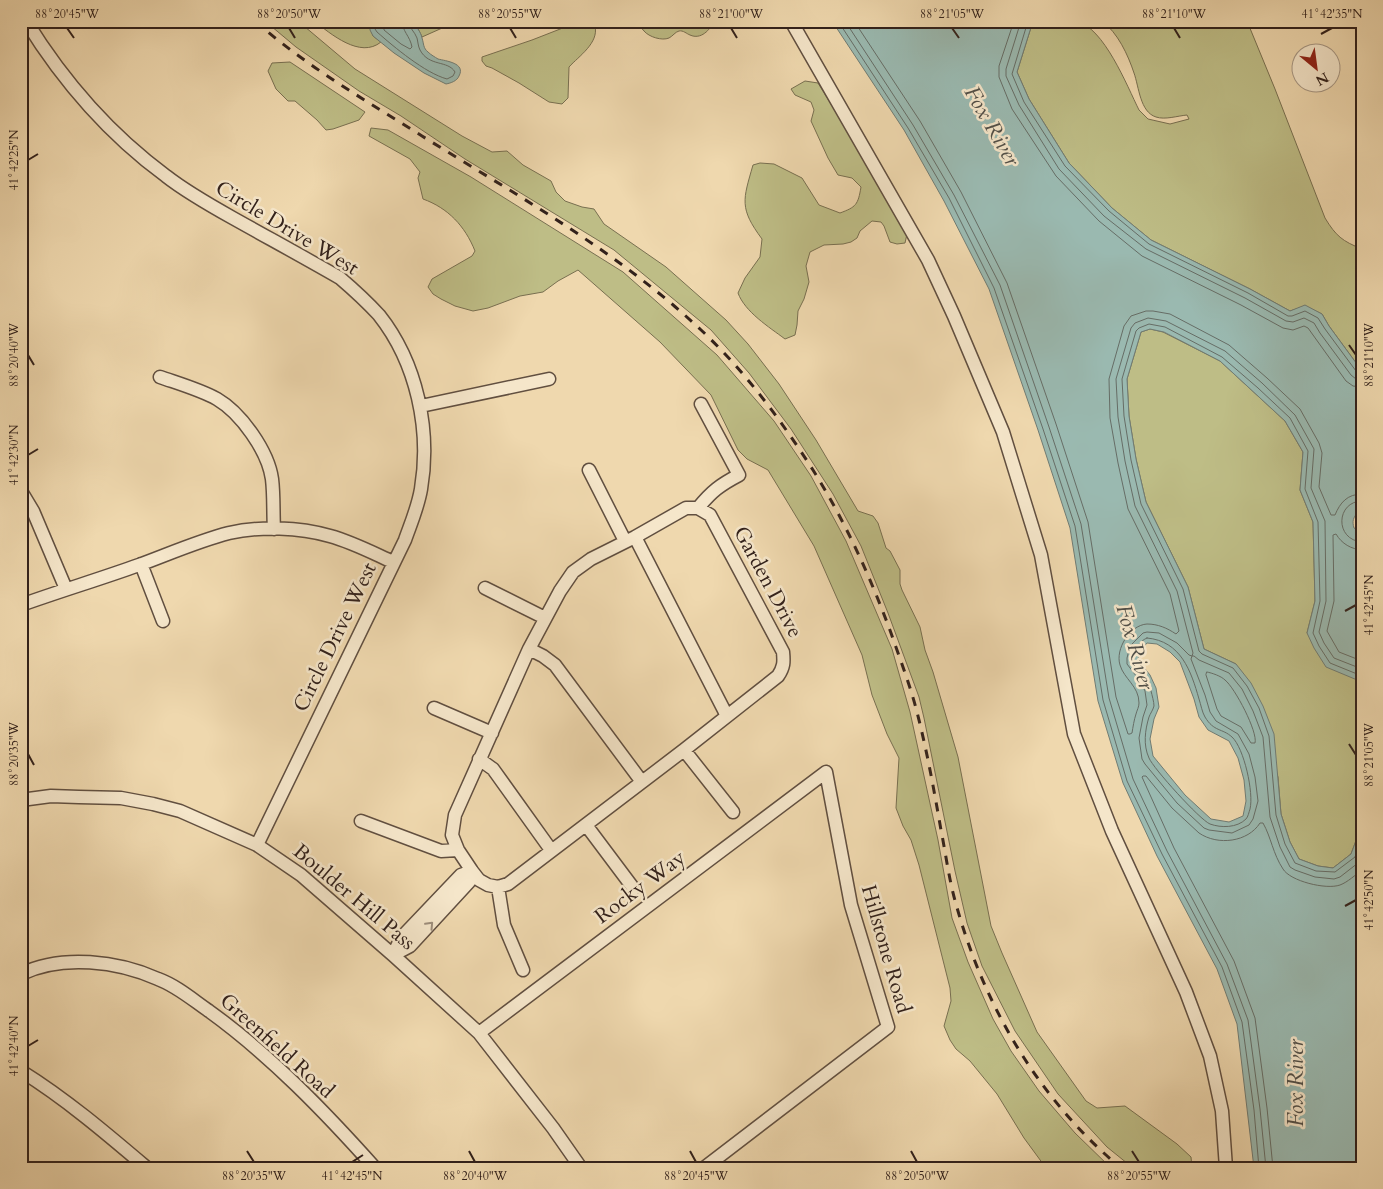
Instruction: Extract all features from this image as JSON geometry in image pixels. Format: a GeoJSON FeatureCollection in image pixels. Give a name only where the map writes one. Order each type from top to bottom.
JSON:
{"type":"FeatureCollection","features":[{"type":"Feature","properties":{"kind":"street","name":"Circle Drive West"},"geometry":{"type":"LineString","coordinates":[[26,21],[76,92],[105,124],[146,160],[166,176],[207,203],[340,278],[359,295],[379,316],[406,360],[421,406],[425,454],[421,489],[418,505],[405,540],[257,845]]}},
{"type":"Feature","properties":{"kind":"street"},"geometry":{"type":"LineString","coordinates":[[791,21],[928,260],[954,316],[1002,432],[1041,555],[1074,734],[1112,831],[1186,992],[1210,1056],[1222,1111],[1226,1168]]}},
{"type":"Feature","properties":{"kind":"street"},"geometry":{"type":"LineString","coordinates":[[160,377],[217,399],[235,413],[256,440],[266,458],[272,477],[274,528]]}},
{"type":"Feature","properties":{"kind":"street"},"geometry":{"type":"LineString","coordinates":[[421,406],[548,379]]}},
{"type":"Feature","properties":{"kind":"street"},"geometry":{"type":"LineString","coordinates":[[524,970],[504,926],[498,887],[488,885],[479,880],[458,850],[452,834],[455,815],[529,649],[560,591],[574,572],[590,559],[686,508],[698,508],[720,485],[739,475],[701,404]]}},
{"type":"Feature","properties":{"kind":"street"},"geometry":{"type":"LineString","coordinates":[[588,470],[630,539],[727,716]]}},
{"type":"Feature","properties":{"kind":"street"},"geometry":{"type":"LineString","coordinates":[[21,491],[33,510],[66,589]]}},
{"type":"Feature","properties":{"kind":"street","name":"Garden Drive"},"geometry":{"type":"LineString","coordinates":[[498,887],[508,884],[684,750],[778,676],[784,665],[783,652],[710,515],[698,508]]}},
{"type":"Feature","properties":{"kind":"street"},"geometry":{"type":"LineString","coordinates":[[21,606],[189,546],[228,534],[249,530],[274,528],[330,536],[393,562]]}},
{"type":"Feature","properties":{"kind":"street"},"geometry":{"type":"LineString","coordinates":[[141,564],[163,621]]}},
{"type":"Feature","properties":{"kind":"street"},"geometry":{"type":"LineString","coordinates":[[485,588],[546,618]]}},
{"type":"Feature","properties":{"kind":"street"},"geometry":{"type":"LineString","coordinates":[[529,649],[555,665],[642,782]]}},
{"type":"Feature","properties":{"kind":"street"},"geometry":{"type":"LineString","coordinates":[[434,708],[492,733]]}},
{"type":"Feature","properties":{"kind":"street"},"geometry":{"type":"LineString","coordinates":[[684,750],[733,812]]}},
{"type":"Feature","properties":{"kind":"street"},"geometry":{"type":"LineString","coordinates":[[479,759],[493,769],[551,850]]}},
{"type":"Feature","properties":{"kind":"street","name":"Rocky Way"},"geometry":{"type":"LineString","coordinates":[[479,1033],[826,772]]}},
{"type":"Feature","properties":{"kind":"street","name":"Hillstone Road"},"geometry":{"type":"LineString","coordinates":[[704,1168],[888,1027],[851,905],[826,772]]}},
{"type":"Feature","properties":{"kind":"street","name":"Boulder Hill Pass"},"geometry":{"type":"LineString","coordinates":[[21,800],[51,796],[121,798],[153,804],[180,811],[257,845],[301,875],[479,1033],[554,1128],[581,1168]]}},
{"type":"Feature","properties":{"kind":"street"},"geometry":{"type":"LineString","coordinates":[[361,821],[441,851],[458,850]]}},
{"type":"Feature","properties":{"kind":"street"},"geometry":{"type":"LineString","coordinates":[[586,825],[634,888]]}},
{"type":"Feature","properties":{"kind":"street"},"geometry":{"type":"LineString","coordinates":[[393,955],[410,946],[469,882],[472,871]]}},
{"type":"Feature","properties":{"kind":"street","name":"Greenfield Road"},"geometry":{"type":"LineString","coordinates":[[21,974],[58,964],[83,962],[101,963],[139,971],[160,979],[236,1030],[299,1089],[375,1168]]}},
{"type":"Feature","properties":{"kind":"street"},"geometry":{"type":"LineString","coordinates":[[21,1071],[88,1119],[147,1168]]}},
{"type":"Feature","properties":{"kind":"shaded area"},"geometry":{"type":"Polygon","coordinates":[[[1071,20],[1086,26],[1096,34],[1114,59],[1139,110],[1148,119],[1170,124],[1189,119],[1187,115],[1160,118],[1147,110],[1143,105],[1134,73],[1118,38],[1102,21],[1247,21],[1325,218],[1340,237],[1362,249],[1362,371],[1322,314],[1305,306],[1290,311],[1151,240],[1112,208],[1069,163],[1029,99],[1017,72],[1033,21],[1071,20]]]}},
{"type":"Feature","properties":{"kind":"shaded area"},"geometry":{"type":"Polygon","coordinates":[[[265,21],[298,21],[355,69],[462,136],[492,152],[507,151],[523,165],[551,181],[556,192],[565,201],[594,209],[604,224],[666,267],[726,320],[748,344],[779,384],[816,440],[858,511],[873,516],[878,523],[886,548],[890,551],[900,570],[900,584],[920,627],[925,650],[958,757],[991,926],[1037,1032],[1086,1101],[1097,1108],[1125,1106],[1177,1144],[1191,1157],[1192,1168],[1133,1168],[1107,1147],[1058,1094],[1015,1031],[982,966],[967,923],[919,697],[861,546],[833,494],[791,429],[749,373],[711,330],[614,250],[465,159],[401,116],[359,91],[296,47],[265,21]]]}},
{"type":"Feature","properties":{"kind":"shaded area"},"geometry":{"type":"Polygon","coordinates":[[[314,21],[375,21],[370,26],[373,36],[381,42],[373,47],[355,46],[337,38],[314,21]]]}},
{"type":"Feature","properties":{"kind":"shaded area"},"geometry":{"type":"Polygon","coordinates":[[[411,21],[458,21],[422,37],[417,27],[411,21]]]}},
{"type":"Feature","properties":{"kind":"shaded area"},"geometry":{"type":"Polygon","coordinates":[[[638,21],[714,21],[708,31],[701,35],[694,36],[680,31],[669,38],[663,39],[646,33],[638,21]]]}},
{"type":"Feature","properties":{"kind":"shaded area"},"geometry":{"type":"Polygon","coordinates":[[[573,24],[595,26],[595,32],[591,44],[569,67],[568,98],[562,104],[549,102],[519,83],[486,66],[482,61],[482,57],[573,24]]]}},
{"type":"Feature","properties":{"kind":"shaded area"},"geometry":{"type":"Polygon","coordinates":[[[290,62],[365,112],[359,120],[326,130],[295,101],[288,101],[276,89],[268,71],[272,63],[290,62]]]}},
{"type":"Feature","properties":{"kind":"shaded area"},"geometry":{"type":"Polygon","coordinates":[[[805,81],[818,83],[868,164],[907,234],[905,243],[897,244],[890,242],[881,222],[872,221],[851,242],[824,245],[810,252],[806,266],[809,282],[798,311],[795,335],[785,339],[752,313],[741,300],[738,293],[745,278],[760,257],[762,239],[749,219],[745,204],[745,196],[753,165],[760,163],[774,164],[802,178],[819,205],[840,213],[850,209],[855,204],[859,198],[861,187],[852,178],[838,175],[811,121],[814,110],[811,102],[795,95],[791,89],[805,81]]]}},
{"type":"Feature","properties":{"kind":"shaded area"},"geometry":{"type":"Polygon","coordinates":[[[371,128],[388,130],[471,177],[623,272],[717,355],[774,421],[811,476],[846,541],[892,649],[910,712],[938,840],[952,918],[968,962],[993,1019],[1011,1051],[1039,1091],[1075,1133],[1111,1168],[1046,1168],[1024,1138],[997,1094],[950,1040],[944,1026],[951,1001],[950,988],[919,865],[911,840],[896,808],[899,758],[887,734],[872,695],[862,655],[814,546],[768,470],[747,459],[738,450],[711,395],[660,342],[578,270],[543,292],[520,296],[488,308],[473,311],[455,306],[433,294],[428,287],[432,279],[472,256],[475,251],[455,219],[440,207],[423,199],[418,178],[420,172],[410,159],[369,136],[371,128]]]}},
{"type":"Feature","properties":{"kind":"shaded area"},"geometry":{"type":"Polygon","coordinates":[[[1150,329],[1163,332],[1220,361],[1285,421],[1303,452],[1300,490],[1313,522],[1315,601],[1307,633],[1362,682],[1362,821],[1351,854],[1333,868],[1318,866],[1299,859],[1290,842],[1281,814],[1278,777],[1236,664],[1204,649],[1188,587],[1146,502],[1129,416],[1127,379],[1141,332],[1150,329]]]}},
{"type":"Feature","properties":{"kind":"water"},"geometry":{"type":"Polygon","coordinates":[[[375,21],[411,21],[421,34],[424,47],[430,54],[438,59],[458,65],[460,72],[458,78],[454,82],[446,84],[424,73],[394,53],[373,36],[370,26],[375,21]]]}},
{"type":"Feature","properties":{"kind":"water","name":"Fox River"},"geometry":{"type":"Polygon","coordinates":[[[832,21],[1033,21],[1017,72],[1029,99],[1069,163],[1112,208],[1151,240],[1290,311],[1305,305],[1322,314],[1362,371],[1362,512],[1358,512],[1353,521],[1354,528],[1362,532],[1362,682],[1326,667],[1307,633],[1315,601],[1313,522],[1300,490],[1303,452],[1285,421],[1220,361],[1164,332],[1150,329],[1141,332],[1127,379],[1129,416],[1146,502],[1188,587],[1204,649],[1236,664],[1251,683],[1263,706],[1274,734],[1281,814],[1290,842],[1299,859],[1318,866],[1333,868],[1351,854],[1362,821],[1362,1168],[1254,1168],[1237,1024],[1217,969],[1157,856],[1123,783],[1098,701],[1070,528],[1038,430],[989,289],[944,201],[904,130],[832,21]],[[1147,643],[1140,651],[1138,660],[1150,675],[1156,688],[1159,707],[1154,719],[1150,739],[1153,756],[1185,795],[1211,819],[1229,822],[1243,816],[1246,801],[1244,780],[1238,758],[1229,741],[1208,730],[1199,717],[1180,662],[1170,652],[1157,644],[1147,643]]]}},
{"type":"Feature","properties":{"kind":"railway"},"geometry":{"type":"LineString","coordinates":[[255,21],[336,82],[531,203],[635,275],[700,329],[732,361],[775,414],[813,470],[836,509],[866,570],[891,633],[921,727],[954,895],[968,942],[982,979],[1018,1049],[1040,1081],[1065,1112],[1121,1168]]}}]}
